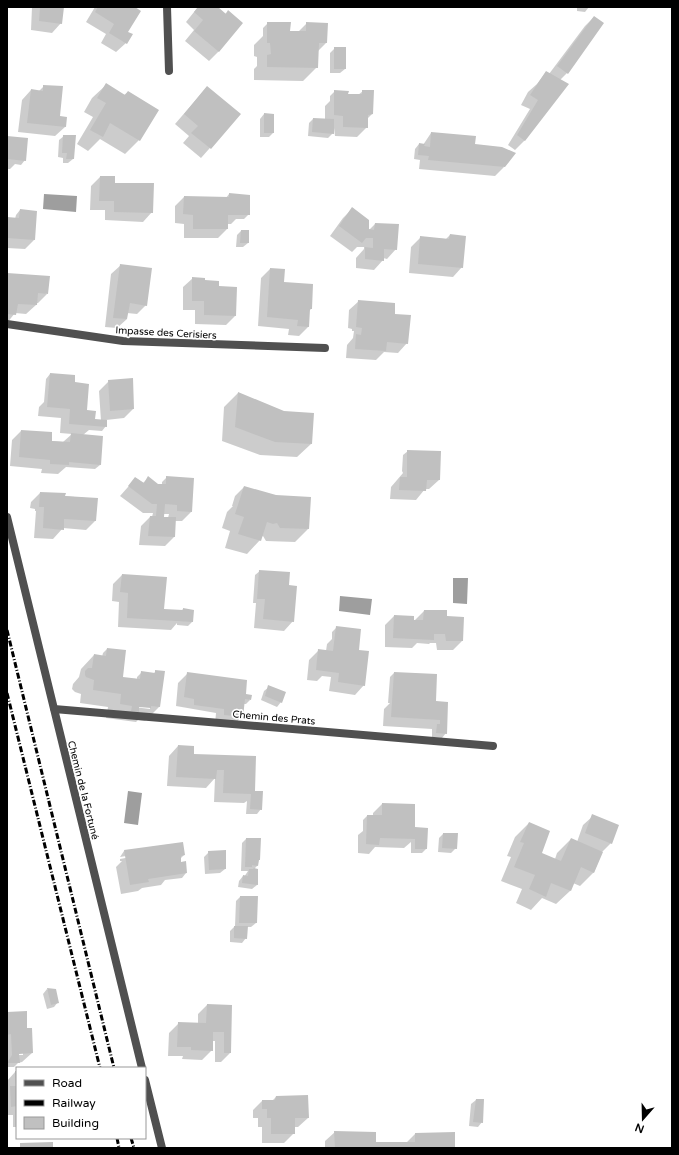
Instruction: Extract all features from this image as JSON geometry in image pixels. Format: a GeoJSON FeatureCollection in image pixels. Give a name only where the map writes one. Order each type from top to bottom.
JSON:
{"type":"FeatureCollection","features":[{"type":"Feature","properties":{"kind":"street"},"geometry":{"type":"LineString","coordinates":[[167,7],[169,71]]}},
{"type":"Feature","properties":{"kind":"street","name":"Impasse des Cerisiers"},"geometry":{"type":"LineString","coordinates":[[7,324],[123,341],[326,348]]}},
{"type":"Feature","properties":{"kind":"street","name":"Chemin de la Fortuné"},"geometry":{"type":"LineString","coordinates":[[7,517],[142,1067]]}},
{"type":"Feature","properties":{"kind":"street","name":"Chemin des Prats"},"geometry":{"type":"LineString","coordinates":[[54,709],[493,746]]}},
{"type":"Feature","properties":{"kind":"street"},"geometry":{"type":"LineString","coordinates":[[146,1084],[162,1148]]}},
{"type":"Feature","properties":{"kind":"shaded area"},"geometry":{"type":"Polygon","coordinates":[[[44,194],[77,196],[76,212],[43,209],[44,194]]]}},
{"type":"Feature","properties":{"kind":"shaded area"},"geometry":{"type":"Polygon","coordinates":[[[453,578],[468,578],[467,604],[453,603],[453,578]]]}},
{"type":"Feature","properties":{"kind":"shaded area"},"geometry":{"type":"Polygon","coordinates":[[[340,596],[372,599],[370,615],[339,611],[340,596]]]}},
{"type":"Feature","properties":{"kind":"shaded area"},"geometry":{"type":"Polygon","coordinates":[[[128,791],[142,793],[138,825],[124,823],[128,791]]]}},
{"type":"Feature","properties":{"kind":"building"},"geometry":{"type":"Polygon","coordinates":[[[40,7],[64,7],[62,24],[39,21],[40,7]]]}},
{"type":"Feature","properties":{"kind":"building"},"geometry":{"type":"Polygon","coordinates":[[[98,7],[135,7],[141,11],[128,32],[133,34],[127,44],[109,33],[114,24],[95,12],[98,7]]]}},
{"type":"Feature","properties":{"kind":"building"},"geometry":{"type":"Polygon","coordinates":[[[198,7],[218,7],[226,14],[228,10],[243,23],[219,52],[194,31],[203,20],[194,12],[198,7]]]}},
{"type":"Feature","properties":{"kind":"building"},"geometry":{"type":"Polygon","coordinates":[[[594,16],[604,23],[568,74],[557,66],[594,16]]]}},
{"type":"Feature","properties":{"kind":"building"},"geometry":{"type":"Polygon","coordinates":[[[267,22],[291,22],[290,31],[306,31],[306,22],[328,23],[327,43],[319,43],[318,68],[267,67],[267,55],[271,54],[270,43],[267,43],[267,22]]]}},
{"type":"Feature","properties":{"kind":"building"},"geometry":{"type":"Polygon","coordinates":[[[334,47],[346,47],[346,69],[334,69],[334,47]]]}},
{"type":"Feature","properties":{"kind":"building"},"geometry":{"type":"Polygon","coordinates":[[[546,71],[569,84],[525,141],[517,135],[538,100],[530,95],[546,71]]]}},
{"type":"Feature","properties":{"kind":"building"},"geometry":{"type":"Polygon","coordinates":[[[106,83],[125,95],[128,91],[159,110],[140,141],[110,123],[103,137],[90,130],[106,103],[97,98],[106,83]]]}},
{"type":"Feature","properties":{"kind":"building"},"geometry":{"type":"Polygon","coordinates":[[[43,85],[63,86],[60,116],[67,117],[66,127],[27,123],[31,89],[43,91],[43,85]]]}},
{"type":"Feature","properties":{"kind":"building"},"geometry":{"type":"Polygon","coordinates":[[[207,86],[241,114],[211,149],[191,133],[198,126],[184,114],[207,86]]]}},
{"type":"Feature","properties":{"kind":"building"},"geometry":{"type":"Polygon","coordinates":[[[334,90],[349,91],[348,94],[362,94],[362,90],[374,90],[373,114],[368,115],[368,128],[343,127],[343,116],[334,115],[334,90]]]}},
{"type":"Feature","properties":{"kind":"building"},"geometry":{"type":"Polygon","coordinates":[[[264,113],[274,114],[274,133],[264,133],[264,113]]]}},
{"type":"Feature","properties":{"kind":"building"},"geometry":{"type":"Polygon","coordinates":[[[313,118],[334,119],[334,134],[312,132],[313,118]]]}},
{"type":"Feature","properties":{"kind":"building"},"geometry":{"type":"Polygon","coordinates":[[[431,132],[476,136],[475,144],[502,147],[516,153],[505,167],[428,160],[429,156],[418,155],[419,143],[430,147],[431,132]]]}},
{"type":"Feature","properties":{"kind":"building"},"geometry":{"type":"Polygon","coordinates":[[[63,135],[76,135],[74,159],[66,159],[67,153],[62,153],[63,135]]]}},
{"type":"Feature","properties":{"kind":"building"},"geometry":{"type":"Polygon","coordinates":[[[7,136],[28,138],[26,161],[7,159],[7,136]]]}},
{"type":"Feature","properties":{"kind":"building"},"geometry":{"type":"Polygon","coordinates":[[[100,176],[115,176],[115,183],[154,183],[153,213],[114,212],[114,201],[99,201],[100,176]]]}},
{"type":"Feature","properties":{"kind":"building"},"geometry":{"type":"Polygon","coordinates":[[[229,193],[250,195],[250,215],[228,215],[228,229],[193,229],[193,215],[183,214],[184,196],[229,197],[229,193]]]}},
{"type":"Feature","properties":{"kind":"building"},"geometry":{"type":"Polygon","coordinates":[[[352,207],[369,220],[369,229],[374,230],[375,223],[399,224],[397,250],[384,249],[384,261],[365,259],[365,247],[373,248],[373,238],[366,238],[362,243],[339,226],[352,207]]]}},
{"type":"Feature","properties":{"kind":"building"},"geometry":{"type":"Polygon","coordinates":[[[20,209],[37,211],[35,240],[7,238],[7,217],[19,218],[20,209]]]}},
{"type":"Feature","properties":{"kind":"building"},"geometry":{"type":"Polygon","coordinates":[[[241,230],[249,230],[249,243],[240,243],[241,230]]]}},
{"type":"Feature","properties":{"kind":"building"},"geometry":{"type":"Polygon","coordinates":[[[450,234],[466,236],[463,268],[418,264],[420,236],[449,239],[450,234]]]}},
{"type":"Feature","properties":{"kind":"building"},"geometry":{"type":"Polygon","coordinates":[[[120,264],[152,268],[147,306],[130,303],[127,319],[113,318],[120,264]]]}},
{"type":"Feature","properties":{"kind":"building"},"geometry":{"type":"Polygon","coordinates":[[[270,268],[285,269],[284,282],[313,284],[312,309],[310,309],[309,327],[297,326],[298,320],[267,317],[270,268]]]}},
{"type":"Feature","properties":{"kind":"building"},"geometry":{"type":"Polygon","coordinates":[[[7,273],[50,276],[48,294],[38,293],[37,305],[18,304],[16,315],[7,314],[7,273]]]}},
{"type":"Feature","properties":{"kind":"building"},"geometry":{"type":"Polygon","coordinates":[[[192,277],[219,281],[219,286],[237,287],[236,316],[204,315],[204,301],[192,301],[192,277]]]}},
{"type":"Feature","properties":{"kind":"building"},"geometry":{"type":"Polygon","coordinates":[[[358,300],[395,303],[395,314],[411,315],[408,344],[387,342],[386,351],[355,349],[356,334],[361,335],[362,328],[356,327],[358,300]]]}},
{"type":"Feature","properties":{"kind":"building"},"geometry":{"type":"Polygon","coordinates":[[[50,373],[75,375],[75,382],[89,384],[87,410],[96,411],[95,419],[107,420],[107,427],[69,424],[70,409],[47,407],[50,373]]]}},
{"type":"Feature","properties":{"kind":"building"},"geometry":{"type":"Polygon","coordinates":[[[133,378],[134,409],[110,411],[108,380],[133,378]]]}},
{"type":"Feature","properties":{"kind":"building"},"geometry":{"type":"Polygon","coordinates":[[[238,392],[284,411],[314,413],[312,444],[275,442],[235,427],[238,392]]]}},
{"type":"Feature","properties":{"kind":"building"},"geometry":{"type":"Polygon","coordinates":[[[21,430],[52,432],[52,441],[70,442],[71,433],[103,436],[101,465],[69,462],[69,465],[50,464],[50,460],[19,457],[21,430]]]}},
{"type":"Feature","properties":{"kind":"building"},"geometry":{"type":"Polygon","coordinates":[[[407,450],[441,451],[440,480],[427,480],[426,491],[399,490],[400,477],[407,477],[407,450]]]}},
{"type":"Feature","properties":{"kind":"building"},"geometry":{"type":"Polygon","coordinates":[[[148,476],[158,484],[166,484],[166,476],[194,478],[192,512],[177,511],[177,505],[165,504],[164,517],[176,517],[175,537],[148,536],[150,516],[156,516],[157,504],[152,504],[128,486],[135,477],[144,483],[148,476]]]}},
{"type":"Feature","properties":{"kind":"building"},"geometry":{"type":"Polygon","coordinates":[[[244,486],[276,495],[311,497],[309,529],[280,528],[277,523],[273,524],[267,522],[261,541],[238,534],[244,517],[235,514],[244,486]]]}},
{"type":"Feature","properties":{"kind":"building"},"geometry":{"type":"Polygon","coordinates":[[[40,492],[66,493],[65,496],[98,498],[96,521],[64,519],[64,530],[43,528],[44,507],[39,507],[40,492]]]}},
{"type":"Feature","properties":{"kind":"building"},"geometry":{"type":"Polygon","coordinates":[[[259,570],[290,572],[289,585],[297,586],[294,622],[263,619],[265,599],[257,599],[259,570]]]}},
{"type":"Feature","properties":{"kind":"building"},"geometry":{"type":"Polygon","coordinates":[[[122,574],[167,577],[164,609],[183,610],[183,608],[194,610],[193,622],[127,618],[128,593],[120,592],[122,574]]]}},
{"type":"Feature","properties":{"kind":"building"},"geometry":{"type":"Polygon","coordinates":[[[424,610],[447,610],[447,616],[464,617],[463,641],[446,641],[445,634],[434,634],[434,640],[393,638],[394,615],[414,616],[414,620],[423,620],[424,610]]]}},
{"type":"Feature","properties":{"kind":"building"},"geometry":{"type":"Polygon","coordinates":[[[336,626],[361,629],[359,650],[369,651],[365,686],[338,682],[339,673],[316,670],[318,649],[333,651],[336,626]]]}},
{"type":"Feature","properties":{"kind":"building"},"geometry":{"type":"Polygon","coordinates":[[[107,648],[126,650],[123,677],[140,679],[141,671],[155,673],[155,670],[165,671],[160,707],[139,707],[139,712],[131,711],[132,706],[120,704],[121,694],[93,690],[94,680],[86,677],[85,671],[88,668],[92,668],[94,654],[106,656],[107,648]]]}},
{"type":"Feature","properties":{"kind":"building"},"geometry":{"type":"Polygon","coordinates":[[[187,672],[247,680],[246,694],[252,695],[251,700],[245,699],[243,717],[224,715],[224,709],[194,705],[194,699],[184,697],[187,672]]]}},
{"type":"Feature","properties":{"kind":"building"},"geometry":{"type":"Polygon","coordinates":[[[394,672],[437,674],[436,701],[448,702],[447,734],[436,733],[437,724],[440,724],[440,720],[391,717],[394,672]]]}},
{"type":"Feature","properties":{"kind":"building"},"geometry":{"type":"Polygon","coordinates":[[[268,685],[286,692],[282,703],[265,696],[268,685]]]}},
{"type":"Feature","properties":{"kind":"building"},"geometry":{"type":"Polygon","coordinates":[[[178,745],[194,746],[194,754],[256,756],[255,791],[263,791],[262,810],[250,809],[251,794],[223,793],[224,770],[217,770],[216,779],[176,777],[178,745]]]}},
{"type":"Feature","properties":{"kind":"building"},"geometry":{"type":"Polygon","coordinates":[[[382,803],[415,804],[415,827],[428,828],[427,849],[415,849],[415,839],[380,838],[379,845],[366,844],[367,815],[382,815],[382,803]]]}},
{"type":"Feature","properties":{"kind":"building"},"geometry":{"type":"Polygon","coordinates":[[[592,814],[619,825],[612,844],[585,833],[592,814]]]}},
{"type":"Feature","properties":{"kind":"building"},"geometry":{"type":"Polygon","coordinates":[[[529,822],[550,831],[542,853],[561,861],[571,838],[603,852],[594,873],[581,867],[571,891],[551,883],[546,897],[529,889],[535,875],[514,867],[524,843],[520,842],[529,822]]]}},
{"type":"Feature","properties":{"kind":"building"},"geometry":{"type":"Polygon","coordinates":[[[443,833],[458,833],[457,849],[442,848],[443,833]]]}},
{"type":"Feature","properties":{"kind":"building"},"geometry":{"type":"Polygon","coordinates":[[[246,838],[261,838],[260,860],[258,866],[252,865],[252,867],[245,867],[246,838]]]}},
{"type":"Feature","properties":{"kind":"building"},"geometry":{"type":"Polygon","coordinates":[[[183,842],[185,855],[181,856],[181,862],[186,861],[187,873],[148,879],[149,882],[130,885],[124,850],[183,842]]]}},
{"type":"Feature","properties":{"kind":"building"},"geometry":{"type":"Polygon","coordinates":[[[226,850],[226,869],[209,870],[208,851],[226,850]]]}},
{"type":"Feature","properties":{"kind":"building"},"geometry":{"type":"Polygon","coordinates":[[[249,869],[258,869],[258,885],[242,883],[243,875],[248,876],[249,869]]]}},
{"type":"Feature","properties":{"kind":"building"},"geometry":{"type":"Polygon","coordinates":[[[240,896],[258,896],[257,923],[239,923],[240,896]]]}},
{"type":"Feature","properties":{"kind":"building"},"geometry":{"type":"Polygon","coordinates":[[[234,926],[248,926],[247,939],[234,938],[234,926]]]}},
{"type":"Feature","properties":{"kind":"building"},"geometry":{"type":"Polygon","coordinates":[[[47,988],[56,989],[59,1003],[51,1005],[47,988]]]}},
{"type":"Feature","properties":{"kind":"building"},"geometry":{"type":"Polygon","coordinates":[[[207,1004],[232,1005],[231,1053],[224,1053],[224,1032],[213,1032],[213,1051],[191,1050],[191,1047],[177,1047],[178,1022],[206,1023],[207,1004]]]}},
{"type":"Feature","properties":{"kind":"building"},"geometry":{"type":"Polygon","coordinates":[[[27,1011],[27,1028],[32,1028],[33,1053],[19,1054],[20,1063],[7,1063],[12,1055],[11,1034],[7,1035],[7,1012],[27,1011]]]}},
{"type":"Feature","properties":{"kind":"building"},"geometry":{"type":"Polygon","coordinates":[[[10,1086],[16,1086],[16,1106],[11,1107],[10,1086]]]}},
{"type":"Feature","properties":{"kind":"building"},"geometry":{"type":"Polygon","coordinates":[[[308,1095],[309,1118],[295,1118],[295,1134],[271,1134],[271,1118],[267,1118],[267,1109],[262,1109],[262,1100],[275,1100],[276,1096],[308,1095]]]}},
{"type":"Feature","properties":{"kind":"building"},"geometry":{"type":"Polygon","coordinates":[[[476,1099],[484,1099],[483,1123],[473,1122],[476,1099]]]}},
{"type":"Feature","properties":{"kind":"building"},"geometry":{"type":"Polygon","coordinates":[[[334,1131],[376,1132],[376,1142],[415,1142],[415,1133],[455,1132],[455,1148],[335,1148],[334,1131]]]}},
{"type":"Feature","properties":{"kind":"building"},"geometry":{"type":"Polygon","coordinates":[[[53,1142],[53,1148],[20,1148],[20,1143],[53,1142]]]}},
{"type":"Feature","properties":{"kind":"railway"},"geometry":{"type":"LineString","coordinates":[[7,630],[114,1067]]}},
{"type":"Feature","properties":{"kind":"railway"},"geometry":{"type":"LineString","coordinates":[[7,693],[100,1067]]}},
{"type":"Feature","properties":{"kind":"railway"},"geometry":{"type":"LineString","coordinates":[[117,1139],[119,1148]]}},
{"type":"Feature","properties":{"kind":"railway"},"geometry":{"type":"LineString","coordinates":[[131,1139],[134,1148]]}}]}
